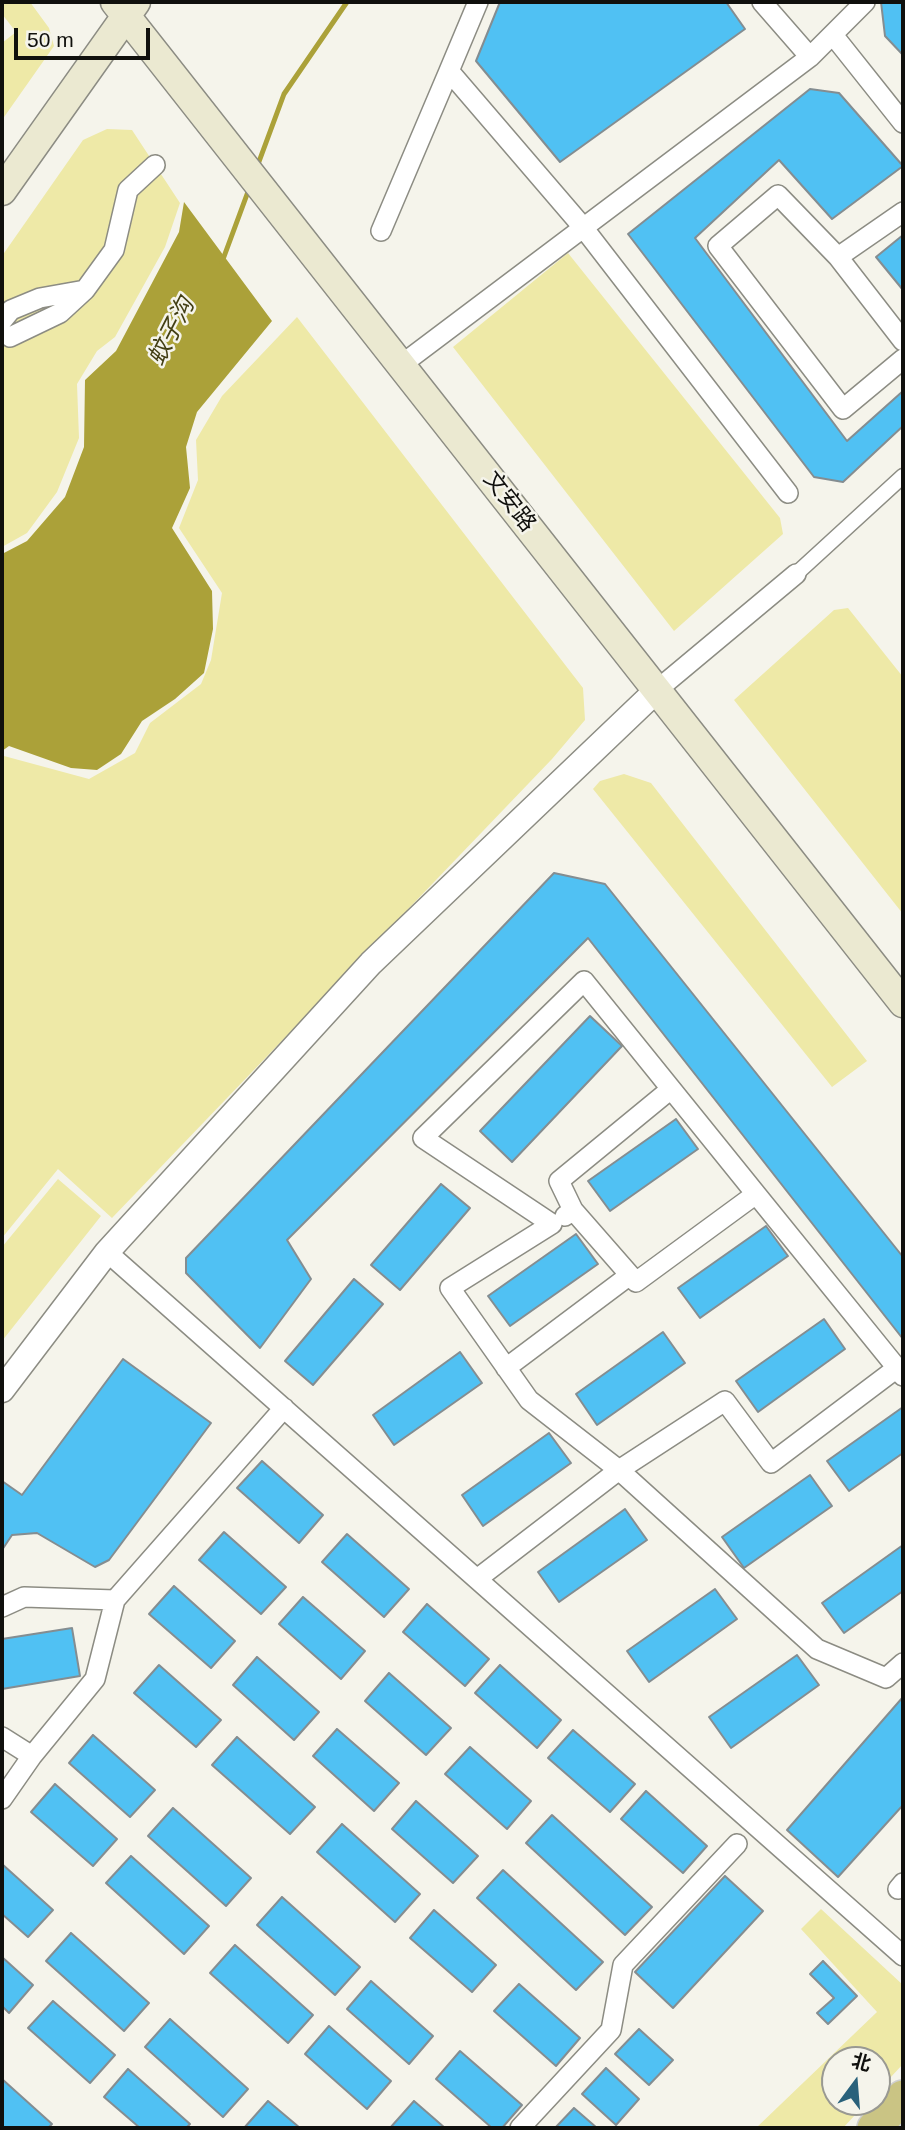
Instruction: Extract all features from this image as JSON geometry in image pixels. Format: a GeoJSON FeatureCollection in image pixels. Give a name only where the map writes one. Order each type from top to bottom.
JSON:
{"type":"FeatureCollection","features":[{"type":"Feature","properties":{"kind":"highway"},"geometry":{"type":"LineString","coordinates":[[874,2128],[903,2097]]}},
{"type":"Feature","properties":{"kind":"main road","name":"文安路"},"geometry":{"type":"LineString","coordinates":[[126,7],[253,177],[903,1003]]}},
{"type":"Feature","properties":{"kind":"main road"},"geometry":{"type":"LineString","coordinates":[[2,191],[126,7]]}},
{"type":"Feature","properties":{"kind":"street"},"geometry":{"type":"LineString","coordinates":[[381,231],[478,2]]}},
{"type":"Feature","properties":{"kind":"street"},"geometry":{"type":"LineString","coordinates":[[762,2],[810,57]]}},
{"type":"Feature","properties":{"kind":"street"},"geometry":{"type":"LineString","coordinates":[[401,365],[582,226],[810,57],[865,2]]}},
{"type":"Feature","properties":{"kind":"street"},"geometry":{"type":"LineString","coordinates":[[832,35],[903,124]]}},
{"type":"Feature","properties":{"kind":"street"},"geometry":{"type":"LineString","coordinates":[[449,71],[582,226],[788,493]]}},
{"type":"Feature","properties":{"kind":"street"},"geometry":{"type":"LineString","coordinates":[[6,329],[10,310],[40,298],[85,290],[114,250],[128,190],[155,164]]}},
{"type":"Feature","properties":{"kind":"street"},"geometry":{"type":"LineString","coordinates":[[903,341],[838,257],[778,195],[718,246],[843,409],[903,359]]}},
{"type":"Feature","properties":{"kind":"street"},"geometry":{"type":"LineString","coordinates":[[838,257],[903,212]]}},
{"type":"Feature","properties":{"kind":"street"},"geometry":{"type":"LineString","coordinates":[[2,1390],[107,1252],[372,963],[657,690],[796,574],[903,477]]}},
{"type":"Feature","properties":{"kind":"street"},"geometry":{"type":"LineString","coordinates":[[477,1579],[619,1470],[725,1401],[771,1462],[900,1372],[584,981],[423,1138],[552,1224]]}},
{"type":"Feature","properties":{"kind":"street"},"geometry":{"type":"LineString","coordinates":[[671,1089],[559,1181],[573,1210],[636,1282],[756,1194]]}},
{"type":"Feature","properties":{"kind":"street"},"geometry":{"type":"LineString","coordinates":[[573,1210],[450,1288],[529,1400],[619,1470],[817,1649],[886,1678],[903,1662]]}},
{"type":"Feature","properties":{"kind":"street"},"geometry":{"type":"LineString","coordinates":[[107,1252],[903,1956]]}},
{"type":"Feature","properties":{"kind":"street"},"geometry":{"type":"LineString","coordinates":[[506,1368],[630,1275]]}},
{"type":"Feature","properties":{"kind":"street"},"geometry":{"type":"LineString","coordinates":[[2,1799],[32,1756],[95,1679],[115,1600],[284,1408]]}},
{"type":"Feature","properties":{"kind":"street"},"geometry":{"type":"LineString","coordinates":[[2,1607],[24,1597],[115,1600]]}},
{"type":"Feature","properties":{"kind":"street"},"geometry":{"type":"LineString","coordinates":[[2,1737],[32,1756]]}},
{"type":"Feature","properties":{"kind":"street"},"geometry":{"type":"LineString","coordinates":[[520,2128],[611,2030],[623,1965],[737,1844]]}},
{"type":"Feature","properties":{"kind":"shaded area"},"geometry":{"type":"Polygon","coordinates":[[[2,2],[30,2],[49,28],[54,46],[2,120],[2,43],[16,32],[2,14],[2,2]]]}},
{"type":"Feature","properties":{"kind":"shaded area"},"geometry":{"type":"Polygon","coordinates":[[[107,129],[132,130],[180,203],[165,247],[115,337],[97,351],[77,384],[79,438],[57,492],[27,533],[2,547],[2,256],[83,140],[107,129]]]}},
{"type":"Feature","properties":{"kind":"shaded area"},"geometry":{"type":"Polygon","coordinates":[[[568,253],[780,518],[783,534],[674,631],[453,347],[568,253]]]}},
{"type":"Feature","properties":{"kind":"shaded area"},"geometry":{"type":"Polygon","coordinates":[[[297,317],[583,688],[585,720],[552,759],[112,1218],[58,1169],[2,1238],[2,758],[4,756],[89,779],[135,753],[150,723],[201,684],[211,660],[222,593],[179,528],[198,480],[196,440],[222,396],[297,317]]]}},
{"type":"Feature","properties":{"kind":"shaded area"},"geometry":{"type":"Polygon","coordinates":[[[848,608],[903,677],[903,914],[734,700],[834,610],[848,608]]]}},
{"type":"Feature","properties":{"kind":"shaded area"},"geometry":{"type":"Polygon","coordinates":[[[624,774],[651,783],[867,1061],[832,1087],[593,789],[600,781],[624,774]]]}},
{"type":"Feature","properties":{"kind":"shaded area"},"geometry":{"type":"Polygon","coordinates":[[[58,1179],[101,1216],[2,1341],[2,1247],[58,1179]]]}},
{"type":"Feature","properties":{"kind":"shaded area"},"geometry":{"type":"Polygon","coordinates":[[[821,1909],[903,1985],[903,2064],[891,2077],[891,2046],[842,2046],[877,2012],[801,1929],[821,1909]]]}},
{"type":"Feature","properties":{"kind":"shaded area"},"geometry":{"type":"Polygon","coordinates":[[[821,2066],[821,2116],[854,2116],[843,2128],[756,2128],[821,2066]]]}},
{"type":"Feature","properties":{"kind":"water"},"geometry":{"type":"Polygon","coordinates":[[[184,202],[272,321],[197,412],[186,447],[190,488],[172,528],[212,591],[213,629],[204,673],[175,699],[142,721],[121,754],[97,770],[71,768],[9,746],[2,751],[2,554],[27,541],[65,497],[84,447],[85,380],[116,351],[179,232],[184,202]]]}},
{"type":"Feature","properties":{"kind":"building"},"geometry":{"type":"Polygon","coordinates":[[[500,2],[726,2],[745,29],[560,162],[476,61],[500,2]]]}},
{"type":"Feature","properties":{"kind":"building"},"geometry":{"type":"Polygon","coordinates":[[[881,2],[903,2],[903,55],[885,36],[881,2]]]}},
{"type":"Feature","properties":{"kind":"building"},"geometry":{"type":"Polygon","coordinates":[[[810,89],[839,93],[903,166],[832,219],[779,160],[695,238],[847,441],[903,391],[903,426],[843,482],[814,477],[628,234],[810,89]]]}},
{"type":"Feature","properties":{"kind":"building"},"geometry":{"type":"Polygon","coordinates":[[[903,235],[903,290],[876,257],[903,235]]]}},
{"type":"Feature","properties":{"kind":"building"},"geometry":{"type":"Polygon","coordinates":[[[554,873],[605,884],[903,1257],[903,1339],[588,938],[287,1240],[311,1279],[260,1348],[186,1273],[186,1258],[554,873]]]}},
{"type":"Feature","properties":{"kind":"building"},"geometry":{"type":"Polygon","coordinates":[[[590,1016],[622,1046],[512,1162],[480,1131],[590,1016]]]}},
{"type":"Feature","properties":{"kind":"building"},"geometry":{"type":"Polygon","coordinates":[[[676,1119],[698,1149],[610,1211],[588,1181],[676,1119]]]}},
{"type":"Feature","properties":{"kind":"building"},"geometry":{"type":"Polygon","coordinates":[[[441,1184],[470,1208],[400,1290],[371,1265],[441,1184]]]}},
{"type":"Feature","properties":{"kind":"building"},"geometry":{"type":"Polygon","coordinates":[[[766,1226],[788,1256],[700,1318],[678,1288],[766,1226]]]}},
{"type":"Feature","properties":{"kind":"building"},"geometry":{"type":"Polygon","coordinates":[[[576,1234],[598,1264],[510,1326],[488,1296],[576,1234]]]}},
{"type":"Feature","properties":{"kind":"building"},"geometry":{"type":"Polygon","coordinates":[[[354,1279],[383,1304],[313,1385],[285,1361],[354,1279]]]}},
{"type":"Feature","properties":{"kind":"building"},"geometry":{"type":"Polygon","coordinates":[[[824,1319],[845,1349],[758,1412],[736,1381],[824,1319]]]}},
{"type":"Feature","properties":{"kind":"building"},"geometry":{"type":"Polygon","coordinates":[[[663,1332],[685,1363],[597,1425],[576,1394],[663,1332]]]}},
{"type":"Feature","properties":{"kind":"building"},"geometry":{"type":"Polygon","coordinates":[[[460,1352],[482,1383],[394,1445],[373,1415],[460,1352]]]}},
{"type":"Feature","properties":{"kind":"building"},"geometry":{"type":"Polygon","coordinates":[[[123,1359],[211,1423],[109,1560],[95,1567],[37,1533],[12,1535],[2,1550],[2,1481],[22,1495],[123,1359]]]}},
{"type":"Feature","properties":{"kind":"building"},"geometry":{"type":"Polygon","coordinates":[[[903,1407],[903,1453],[849,1491],[827,1461],[903,1407]]]}},
{"type":"Feature","properties":{"kind":"building"},"geometry":{"type":"Polygon","coordinates":[[[549,1433],[571,1463],[483,1526],[462,1495],[549,1433]]]}},
{"type":"Feature","properties":{"kind":"building"},"geometry":{"type":"Polygon","coordinates":[[[262,1461],[323,1515],[299,1543],[237,1488],[262,1461]]]}},
{"type":"Feature","properties":{"kind":"building"},"geometry":{"type":"Polygon","coordinates":[[[810,1475],[832,1506],[744,1568],[722,1537],[810,1475]]]}},
{"type":"Feature","properties":{"kind":"building"},"geometry":{"type":"Polygon","coordinates":[[[625,1509],[647,1540],[559,1602],[538,1572],[625,1509]]]}},
{"type":"Feature","properties":{"kind":"building"},"geometry":{"type":"Polygon","coordinates":[[[224,1532],[286,1587],[261,1614],[199,1560],[224,1532]]]}},
{"type":"Feature","properties":{"kind":"building"},"geometry":{"type":"Polygon","coordinates":[[[347,1534],[409,1589],[384,1617],[322,1562],[347,1534]]]}},
{"type":"Feature","properties":{"kind":"building"},"geometry":{"type":"Polygon","coordinates":[[[903,1545],[903,1591],[844,1633],[822,1603],[903,1545]]]}},
{"type":"Feature","properties":{"kind":"building"},"geometry":{"type":"Polygon","coordinates":[[[174,1586],[235,1641],[211,1668],[149,1614],[174,1586]]]}},
{"type":"Feature","properties":{"kind":"building"},"geometry":{"type":"Polygon","coordinates":[[[715,1589],[737,1619],[649,1682],[627,1651],[715,1589]]]}},
{"type":"Feature","properties":{"kind":"building"},"geometry":{"type":"Polygon","coordinates":[[[303,1597],[365,1651],[341,1679],[279,1624],[303,1597]]]}},
{"type":"Feature","properties":{"kind":"building"},"geometry":{"type":"Polygon","coordinates":[[[427,1604],[489,1659],[465,1686],[403,1632],[427,1604]]]}},
{"type":"Feature","properties":{"kind":"building"},"geometry":{"type":"Polygon","coordinates":[[[72,1628],[80,1676],[2,1689],[2,1639],[72,1628]]]}},
{"type":"Feature","properties":{"kind":"building"},"geometry":{"type":"Polygon","coordinates":[[[797,1655],[819,1685],[731,1748],[709,1717],[797,1655]]]}},
{"type":"Feature","properties":{"kind":"building"},"geometry":{"type":"Polygon","coordinates":[[[257,1657],[319,1712],[294,1740],[233,1685],[257,1657]]]}},
{"type":"Feature","properties":{"kind":"building"},"geometry":{"type":"Polygon","coordinates":[[[159,1665],[221,1720],[196,1747],[134,1693],[159,1665]]]}},
{"type":"Feature","properties":{"kind":"building"},"geometry":{"type":"Polygon","coordinates":[[[500,1665],[561,1720],[537,1748],[475,1693],[500,1665]]]}},
{"type":"Feature","properties":{"kind":"building"},"geometry":{"type":"Polygon","coordinates":[[[389,1673],[451,1728],[426,1755],[365,1701],[389,1673]]]}},
{"type":"Feature","properties":{"kind":"building"},"geometry":{"type":"Polygon","coordinates":[[[903,1697],[903,1805],[838,1877],[787,1830],[903,1697]]]}},
{"type":"Feature","properties":{"kind":"building"},"geometry":{"type":"Polygon","coordinates":[[[337,1729],[399,1783],[374,1811],[313,1756],[337,1729]]]}},
{"type":"Feature","properties":{"kind":"building"},"geometry":{"type":"Polygon","coordinates":[[[573,1730],[635,1784],[610,1812],[548,1758],[573,1730]]]}},
{"type":"Feature","properties":{"kind":"building"},"geometry":{"type":"Polygon","coordinates":[[[93,1735],[155,1790],[130,1817],[69,1763],[93,1735]]]}},
{"type":"Feature","properties":{"kind":"building"},"geometry":{"type":"Polygon","coordinates":[[[237,1737],[315,1807],[290,1834],[212,1765],[237,1737]]]}},
{"type":"Feature","properties":{"kind":"building"},"geometry":{"type":"Polygon","coordinates":[[[470,1747],[531,1801],[507,1829],[445,1774],[470,1747]]]}},
{"type":"Feature","properties":{"kind":"building"},"geometry":{"type":"Polygon","coordinates":[[[55,1784],[117,1839],[93,1866],[31,1812],[55,1784]]]}},
{"type":"Feature","properties":{"kind":"building"},"geometry":{"type":"Polygon","coordinates":[[[646,1791],[707,1846],[683,1873],[621,1819],[646,1791]]]}},
{"type":"Feature","properties":{"kind":"building"},"geometry":{"type":"Polygon","coordinates":[[[416,1801],[478,1856],[453,1883],[392,1829],[416,1801]]]}},
{"type":"Feature","properties":{"kind":"building"},"geometry":{"type":"Polygon","coordinates":[[[173,1808],[251,1878],[226,1906],[148,1836],[173,1808]]]}},
{"type":"Feature","properties":{"kind":"building"},"geometry":{"type":"Polygon","coordinates":[[[552,1815],[652,1907],[625,1935],[526,1843],[552,1815]]]}},
{"type":"Feature","properties":{"kind":"building"},"geometry":{"type":"Polygon","coordinates":[[[342,1824],[420,1894],[395,1922],[317,1852],[342,1824]]]}},
{"type":"Feature","properties":{"kind":"building"},"geometry":{"type":"Polygon","coordinates":[[[131,1856],[209,1926],[184,1954],[106,1883],[131,1856]]]}},
{"type":"Feature","properties":{"kind":"building"},"geometry":{"type":"Polygon","coordinates":[[[2,1864],[53,1910],[28,1937],[2,1914],[2,1864]]]}},
{"type":"Feature","properties":{"kind":"building"},"geometry":{"type":"Polygon","coordinates":[[[503,1870],[603,1962],[576,1990],[477,1898],[503,1870]]]}},
{"type":"Feature","properties":{"kind":"building"},"geometry":{"type":"Polygon","coordinates":[[[725,1876],[763,1911],[673,2008],[635,1972],[725,1876]]]}},
{"type":"Feature","properties":{"kind":"building"},"geometry":{"type":"Polygon","coordinates":[[[282,1897],[360,1967],[335,1995],[257,1925],[282,1897]]]}},
{"type":"Feature","properties":{"kind":"building"},"geometry":{"type":"Polygon","coordinates":[[[434,1910],[496,1965],[472,1992],[410,1938],[434,1910]]]}},
{"type":"Feature","properties":{"kind":"building"},"geometry":{"type":"Polygon","coordinates":[[[71,1933],[149,2003],[124,2031],[46,1961],[71,1933]]]}},
{"type":"Feature","properties":{"kind":"building"},"geometry":{"type":"Polygon","coordinates":[[[235,1945],[313,2015],[288,2043],[210,1973],[235,1945]]]}},
{"type":"Feature","properties":{"kind":"building"},"geometry":{"type":"Polygon","coordinates":[[[2,1957],[33,1985],[9,2013],[2,2006],[2,1957]]]}},
{"type":"Feature","properties":{"kind":"building"},"geometry":{"type":"Polygon","coordinates":[[[823,1961],[857,1996],[828,2024],[817,2013],[834,1998],[810,1974],[823,1961]]]}},
{"type":"Feature","properties":{"kind":"building"},"geometry":{"type":"Polygon","coordinates":[[[371,1981],[433,2036],[409,2064],[347,2009],[371,1981]]]}},
{"type":"Feature","properties":{"kind":"building"},"geometry":{"type":"Polygon","coordinates":[[[519,1984],[580,2038],[556,2066],[494,2011],[519,1984]]]}},
{"type":"Feature","properties":{"kind":"building"},"geometry":{"type":"Polygon","coordinates":[[[53,2001],[115,2055],[90,2083],[28,2028],[53,2001]]]}},
{"type":"Feature","properties":{"kind":"building"},"geometry":{"type":"Polygon","coordinates":[[[170,2019],[248,2089],[223,2117],[145,2047],[170,2019]]]}},
{"type":"Feature","properties":{"kind":"building"},"geometry":{"type":"Polygon","coordinates":[[[329,2026],[391,2081],[367,2109],[305,2054],[329,2026]]]}},
{"type":"Feature","properties":{"kind":"building"},"geometry":{"type":"Polygon","coordinates":[[[639,2029],[673,2060],[649,2085],[615,2054],[639,2029]]]}},
{"type":"Feature","properties":{"kind":"building"},"geometry":{"type":"Polygon","coordinates":[[[460,2051],[522,2105],[502,2128],[492,2128],[436,2079],[460,2051]]]}},
{"type":"Feature","properties":{"kind":"building"},"geometry":{"type":"Polygon","coordinates":[[[606,2068],[639,2099],[616,2125],[582,2094],[606,2068]]]}},
{"type":"Feature","properties":{"kind":"building"},"geometry":{"type":"Polygon","coordinates":[[[128,2069],[190,2124],[186,2128],[140,2128],[104,2097],[128,2069]]]}},
{"type":"Feature","properties":{"kind":"building"},"geometry":{"type":"Polygon","coordinates":[[[2,2079],[52,2124],[48,2128],[2,2128],[2,2079]]]}},
{"type":"Feature","properties":{"kind":"building"},"geometry":{"type":"Polygon","coordinates":[[[268,2101],[300,2128],[244,2128],[268,2101]]]}},
{"type":"Feature","properties":{"kind":"building"},"geometry":{"type":"Polygon","coordinates":[[[414,2101],[445,2128],[390,2128],[414,2101]]]}},
{"type":"Feature","properties":{"kind":"building"},"geometry":{"type":"Polygon","coordinates":[[[574,2108],[597,2128],[555,2128],[574,2108]]]}},
{"type":"Feature","properties":{"kind":"waterway","name":"蚊子沟"},"geometry":{"type":"LineString","coordinates":[[257,167],[284,94],[347,2]]}},
{"type":"Feature","properties":{"kind":"waterway","name":"蚊子沟"},"geometry":{"type":"LineString","coordinates":[[222,262],[249,189]]}}]}
